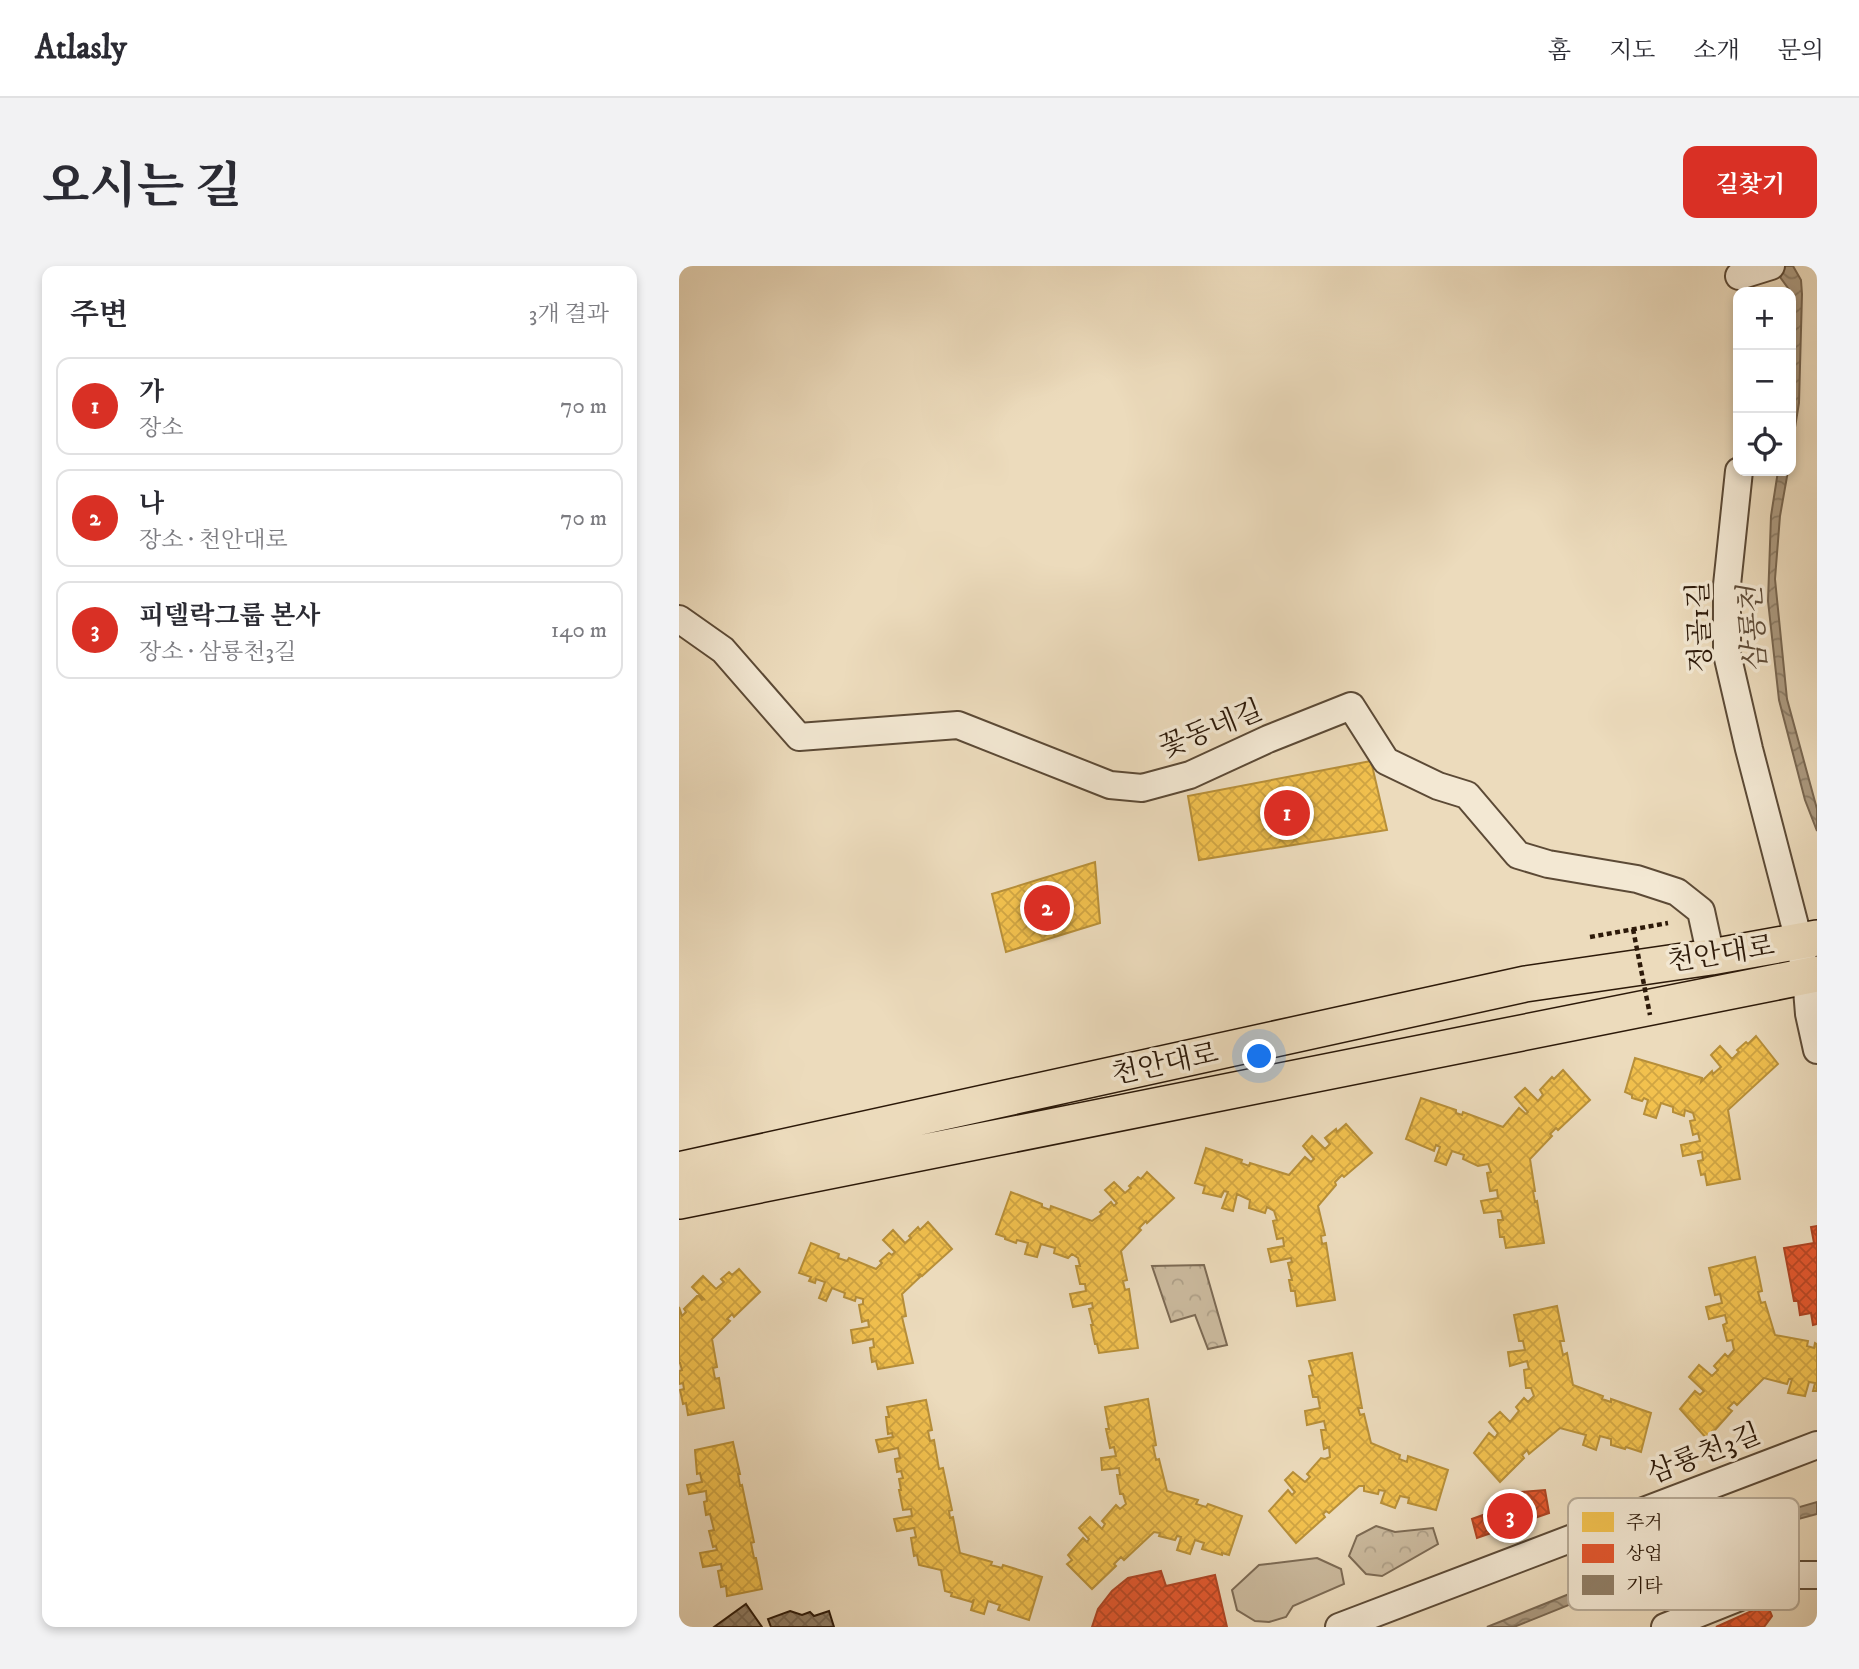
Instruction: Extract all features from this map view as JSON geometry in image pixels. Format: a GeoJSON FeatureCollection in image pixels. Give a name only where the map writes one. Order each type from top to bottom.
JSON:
{"type":"FeatureCollection","features":[{"type":"Feature","properties":{"kind":"main road","name":"천안대로"},"geometry":{"type":"LineString","coordinates":[[679,1170],[1525,984],[1711,957],[1808,939]]}},
{"type":"Feature","properties":{"kind":"main road","name":"천안대로"},"geometry":{"type":"LineString","coordinates":[[679,1201],[1813,985]]}},
{"type":"Feature","properties":{"kind":"street","name":"정골1길"},"geometry":{"type":"LineString","coordinates":[[1738,476],[1727,584],[1727,654],[1749,750],[1808,939],[1813,985],[1809,1014],[1817,1050]]}},
{"type":"Feature","properties":{"kind":"street","name":"꽃동네길"},"geometry":{"type":"LineString","coordinates":[[679,619],[723,650],[799,737],[958,725],[1110,785],[1142,788],[1190,775],[1268,739],[1351,706],[1386,761],[1438,786],[1467,795],[1518,855],[1548,864],[1637,879],[1677,892],[1701,911],[1711,957]]}},
{"type":"Feature","properties":{"kind":"street","name":"삼룡천3길"},"geometry":{"type":"LineString","coordinates":[[1678,1498],[1817,1445]]}},
{"type":"Feature","properties":{"kind":"street","name":"삼룡천3길"},"geometry":{"type":"LineString","coordinates":[[1339,1627],[1568,1540]]}},
{"type":"Feature","properties":{"kind":"street"},"geometry":{"type":"LineString","coordinates":[[1799,1575],[1817,1575]]}},
{"type":"Feature","properties":{"kind":"street"},"geometry":{"type":"LineString","coordinates":[[1665,1627],[1708,1610]]}},
{"type":"Feature","properties":{"kind":"path"},"geometry":{"type":"LineString","coordinates":[[1590,937],[1668,923]]}},
{"type":"Feature","properties":{"kind":"path"},"geometry":{"type":"LineString","coordinates":[[1633,929],[1650,1015]]}},
{"type":"Feature","properties":{"kind":"green space"},"geometry":{"type":"Polygon","coordinates":[[[1204,1265],[1227,1345],[1208,1349],[1195,1315],[1171,1322],[1152,1266],[1204,1265]]]}},
{"type":"Feature","properties":{"kind":"green space"},"geometry":{"type":"Polygon","coordinates":[[[1376,1526],[1395,1532],[1433,1528],[1438,1544],[1382,1576],[1366,1574],[1349,1556],[1357,1536],[1376,1526]]]}},
{"type":"Feature","properties":{"kind":"green space"},"geometry":{"type":"Polygon","coordinates":[[[1317,1558],[1341,1569],[1344,1584],[1293,1606],[1286,1617],[1269,1622],[1255,1621],[1237,1610],[1232,1590],[1259,1565],[1317,1558]]]}},
{"type":"Feature","properties":{"kind":"water"},"geometry":{"type":"Polygon","coordinates":[[[1772,266],[1793,266],[1801,280],[1799,403],[1796,421],[1796,287],[1787,287],[1772,266]]]}},
{"type":"Feature","properties":{"kind":"water"},"geometry":{"type":"Polygon","coordinates":[[[1777,476],[1787,476],[1780,516],[1775,579],[1787,699],[1817,809],[1817,831],[1805,800],[1779,700],[1768,601],[1771,516],[1777,476]]]}},
{"type":"Feature","properties":{"kind":"water"},"geometry":{"type":"Polygon","coordinates":[[[1817,1502],[1817,1514],[1799,1519],[1799,1507],[1817,1502]]]}},
{"type":"Feature","properties":{"kind":"water"},"geometry":{"type":"Polygon","coordinates":[[[1568,1594],[1568,1605],[1514,1627],[1487,1627],[1568,1594]]]}},
{"type":"Feature","properties":{"kind":"building: 주거"},"geometry":{"type":"Polygon","coordinates":[[[1371,761],[1387,830],[1199,860],[1188,796],[1371,761]]]}},
{"type":"Feature","properties":{"kind":"building: 주거"},"geometry":{"type":"Polygon","coordinates":[[[1095,862],[1100,923],[1006,952],[992,894],[1095,862]]]}},
{"type":"Feature","properties":{"kind":"building: 주거"},"geometry":{"type":"Polygon","coordinates":[[[1756,1036],[1778,1064],[1728,1110],[1740,1179],[1707,1185],[1705,1174],[1701,1175],[1698,1161],[1703,1160],[1702,1152],[1683,1156],[1681,1145],[1700,1141],[1698,1133],[1693,1135],[1690,1121],[1695,1120],[1693,1113],[1685,1110],[1684,1116],[1673,1112],[1673,1107],[1661,1103],[1656,1118],[1644,1114],[1648,1100],[1632,1098],[1632,1095],[1625,1092],[1635,1058],[1702,1078],[1701,1082],[1712,1071],[1713,1074],[1721,1067],[1711,1055],[1720,1046],[1732,1059],[1739,1052],[1737,1050],[1756,1036]]]}},
{"type":"Feature","properties":{"kind":"building: 주거"},"geometry":{"type":"Polygon","coordinates":[[[1563,1070],[1590,1100],[1558,1130],[1556,1128],[1530,1159],[1533,1191],[1544,1243],[1506,1248],[1504,1237],[1500,1237],[1498,1220],[1503,1220],[1501,1211],[1484,1213],[1481,1201],[1498,1198],[1497,1190],[1490,1191],[1487,1173],[1491,1172],[1488,1164],[1478,1166],[1463,1159],[1464,1155],[1452,1151],[1446,1165],[1435,1161],[1440,1147],[1436,1145],[1434,1151],[1406,1139],[1421,1098],[1456,1110],[1456,1113],[1462,1115],[1463,1112],[1503,1127],[1519,1108],[1526,1114],[1528,1112],[1515,1097],[1525,1088],[1538,1101],[1543,1095],[1540,1090],[1563,1070]]]}},
{"type":"Feature","properties":{"kind":"building: 주거"},"geometry":{"type":"Polygon","coordinates":[[[1346,1124],[1372,1153],[1344,1177],[1342,1175],[1318,1206],[1325,1235],[1321,1236],[1322,1244],[1326,1243],[1335,1300],[1297,1306],[1295,1291],[1291,1291],[1289,1280],[1292,1280],[1288,1263],[1292,1262],[1291,1258],[1271,1262],[1268,1249],[1284,1246],[1283,1238],[1277,1239],[1274,1211],[1267,1207],[1265,1213],[1249,1208],[1250,1200],[1237,1194],[1233,1211],[1222,1208],[1228,1192],[1224,1191],[1221,1197],[1203,1193],[1205,1186],[1195,1183],[1206,1148],[1242,1160],[1241,1163],[1249,1166],[1250,1163],[1289,1175],[1305,1157],[1311,1162],[1314,1159],[1303,1146],[1312,1136],[1325,1149],[1330,1144],[1325,1138],[1346,1124]]]}},
{"type":"Feature","properties":{"kind":"building: 주거"},"geometry":{"type":"Polygon","coordinates":[[[1147,1172],[1174,1198],[1139,1228],[1141,1230],[1121,1251],[1127,1280],[1123,1281],[1125,1290],[1129,1289],[1138,1348],[1099,1353],[1091,1325],[1089,1309],[1093,1308],[1092,1303],[1073,1307],[1070,1294],[1086,1291],[1085,1284],[1080,1284],[1076,1266],[1080,1266],[1078,1258],[1072,1254],[1068,1258],[1054,1253],[1055,1248],[1041,1244],[1037,1257],[1025,1254],[1028,1243],[1017,1240],[1016,1243],[996,1234],[1011,1192],[1050,1210],[1051,1206],[1092,1221],[1102,1214],[1100,1212],[1111,1202],[1114,1206],[1117,1203],[1105,1190],[1114,1182],[1125,1193],[1138,1177],[1141,1179],[1147,1172]]]}},
{"type":"Feature","properties":{"kind":"building: 주거"},"geometry":{"type":"Polygon","coordinates":[[[928,1222],[952,1249],[922,1276],[918,1275],[920,1277],[902,1294],[906,1316],[902,1317],[913,1363],[878,1369],[876,1361],[872,1362],[870,1348],[874,1347],[873,1339],[853,1343],[851,1330],[869,1327],[868,1320],[862,1322],[859,1305],[863,1304],[863,1299],[856,1297],[855,1301],[832,1288],[826,1301],[819,1298],[825,1282],[816,1279],[815,1283],[809,1281],[811,1277],[799,1273],[811,1243],[839,1254],[838,1258],[847,1261],[849,1258],[876,1269],[882,1263],[880,1261],[889,1253],[892,1255],[895,1252],[883,1240],[893,1230],[905,1243],[918,1227],[920,1230],[928,1222]]]}},
{"type":"Feature","properties":{"kind":"building: 주거"},"geometry":{"type":"Polygon","coordinates":[[[1755,1257],[1762,1291],[1758,1292],[1761,1303],[1765,1302],[1775,1335],[1808,1341],[1807,1346],[1814,1348],[1815,1343],[1817,1344],[1817,1391],[1813,1391],[1815,1383],[1809,1382],[1805,1396],[1788,1393],[1792,1379],[1789,1379],[1787,1384],[1764,1378],[1737,1405],[1734,1402],[1728,1408],[1732,1411],[1707,1439],[1680,1409],[1695,1391],[1700,1395],[1704,1391],[1689,1377],[1699,1365],[1712,1376],[1718,1370],[1714,1366],[1725,1354],[1728,1357],[1734,1350],[1732,1340],[1727,1341],[1723,1325],[1727,1323],[1725,1315],[1709,1319],[1706,1307],[1722,1303],[1720,1294],[1715,1295],[1709,1268],[1755,1257]]]}},
{"type":"Feature","properties":{"kind":"building: 주거"},"geometry":{"type":"Polygon","coordinates":[[[739,1269],[760,1292],[734,1317],[732,1314],[727,1319],[730,1321],[712,1339],[717,1367],[713,1368],[715,1379],[719,1378],[724,1408],[688,1415],[680,1390],[684,1389],[683,1383],[679,1384],[679,1371],[682,1370],[679,1363],[679,1307],[682,1316],[686,1312],[684,1309],[698,1295],[704,1299],[692,1287],[703,1276],[716,1289],[724,1282],[721,1279],[729,1272],[732,1275],[739,1269]]]}},
{"type":"Feature","properties":{"kind":"building: 주거"},"geometry":{"type":"Polygon","coordinates":[[[1557,1306],[1564,1341],[1560,1341],[1563,1355],[1567,1353],[1573,1385],[1603,1396],[1602,1399],[1611,1402],[1611,1399],[1651,1413],[1641,1452],[1611,1445],[1611,1439],[1600,1436],[1596,1450],[1583,1445],[1586,1435],[1560,1428],[1529,1454],[1527,1450],[1522,1455],[1524,1458],[1500,1482],[1474,1453],[1489,1433],[1495,1438],[1498,1433],[1489,1422],[1500,1412],[1510,1422],[1519,1411],[1516,1407],[1524,1398],[1528,1402],[1534,1396],[1531,1388],[1526,1388],[1524,1370],[1529,1369],[1527,1361],[1510,1366],[1508,1352],[1525,1350],[1523,1341],[1519,1341],[1514,1315],[1557,1306]]]}},
{"type":"Feature","properties":{"kind":"building: 주거"},"geometry":{"type":"Polygon","coordinates":[[[1352,1353],[1362,1408],[1358,1408],[1360,1415],[1364,1414],[1371,1443],[1400,1455],[1399,1459],[1407,1462],[1408,1456],[1448,1470],[1436,1510],[1408,1503],[1409,1498],[1400,1496],[1395,1508],[1381,1503],[1385,1491],[1379,1490],[1378,1494],[1364,1491],[1364,1486],[1359,1486],[1329,1513],[1326,1511],[1323,1514],[1325,1517],[1296,1543],[1269,1511],[1288,1490],[1292,1495],[1295,1492],[1285,1480],[1293,1472],[1305,1482],[1310,1477],[1307,1474],[1321,1458],[1330,1457],[1329,1447],[1324,1449],[1321,1430],[1326,1430],[1324,1421],[1307,1425],[1305,1411],[1320,1408],[1318,1397],[1313,1397],[1309,1376],[1313,1375],[1309,1361],[1352,1353]]]}},
{"type":"Feature","properties":{"kind":"building: 주거"},"geometry":{"type":"Polygon","coordinates":[[[1148,1399],[1156,1445],[1153,1446],[1167,1491],[1198,1500],[1196,1504],[1206,1507],[1208,1504],[1242,1516],[1229,1555],[1202,1549],[1204,1543],[1195,1540],[1190,1554],[1177,1550],[1181,1537],[1177,1536],[1175,1540],[1154,1532],[1124,1560],[1121,1557],[1114,1564],[1116,1566],[1092,1589],[1067,1564],[1072,1560],[1068,1555],[1083,1538],[1087,1542],[1089,1539],[1079,1528],[1090,1517],[1102,1529],[1105,1524],[1102,1521],[1116,1505],[1120,1509],[1126,1504],[1123,1494],[1120,1494],[1117,1475],[1120,1475],[1119,1468],[1102,1470],[1101,1458],[1116,1456],[1114,1447],[1110,1448],[1105,1407],[1148,1399]]]}},
{"type":"Feature","properties":{"kind":"building: 주거"},"geometry":{"type":"Polygon","coordinates":[[[926,1400],[932,1430],[928,1431],[930,1441],[934,1440],[939,1469],[943,1468],[952,1510],[949,1511],[950,1518],[953,1517],[960,1553],[992,1562],[991,1565],[1002,1568],[1003,1565],[1042,1577],[1029,1620],[998,1610],[1000,1605],[988,1601],[984,1614],[971,1610],[974,1599],[972,1602],[951,1596],[952,1593],[945,1591],[941,1570],[919,1565],[917,1555],[914,1556],[911,1538],[916,1537],[914,1528],[897,1531],[894,1519],[912,1516],[911,1509],[903,1510],[899,1479],[903,1478],[901,1471],[897,1472],[895,1459],[900,1458],[898,1448],[879,1452],[876,1440],[893,1437],[892,1433],[888,1434],[887,1407],[926,1400]]]}},
{"type":"Feature","properties":{"kind":"building: 주거"},"geometry":{"type":"Polygon","coordinates":[[[733,1442],[762,1589],[727,1596],[726,1586],[721,1587],[718,1571],[722,1570],[721,1564],[703,1567],[700,1553],[717,1550],[716,1546],[713,1547],[709,1531],[714,1530],[710,1514],[706,1515],[706,1491],[689,1494],[687,1485],[702,1482],[700,1473],[697,1474],[695,1450],[733,1442]]]}},
{"type":"Feature","properties":{"kind":"building: 상업"},"geometry":{"type":"Polygon","coordinates":[[[1817,1226],[1817,1324],[1813,1325],[1811,1313],[1800,1315],[1798,1301],[1794,1301],[1784,1248],[1814,1243],[1811,1227],[1817,1226]]]}},
{"type":"Feature","properties":{"kind":"building: 상업"},"geometry":{"type":"Polygon","coordinates":[[[1545,1490],[1549,1513],[1477,1538],[1472,1519],[1494,1511],[1492,1502],[1521,1492],[1545,1490]]]}},
{"type":"Feature","properties":{"kind":"building: 상업"},"geometry":{"type":"Polygon","coordinates":[[[1161,1571],[1166,1586],[1215,1575],[1227,1627],[1092,1627],[1098,1609],[1112,1591],[1128,1578],[1161,1571]]]}},
{"type":"Feature","properties":{"kind":"building: 상업"},"geometry":{"type":"Polygon","coordinates":[[[1754,1610],[1770,1610],[1772,1616],[1764,1627],[1716,1627],[1754,1610]]]}},
{"type":"Feature","properties":{"kind":"building: 기타"},"geometry":{"type":"Polygon","coordinates":[[[746,1604],[762,1627],[714,1627],[746,1604]]]}},
{"type":"Feature","properties":{"kind":"building: 기타"},"geometry":{"type":"Polygon","coordinates":[[[790,1611],[802,1615],[810,1612],[814,1616],[829,1611],[834,1627],[771,1627],[768,1619],[790,1611]]]}},
{"type":"Feature","properties":{"kind":"place","name":"가"},"geometry":{"type":"Point","coordinates":[1287,813]}},
{"type":"Feature","properties":{"kind":"place","name":"나"},"geometry":{"type":"Point","coordinates":[1047,908]}},
{"type":"Feature","properties":{"kind":"place","name":"피델락그룹 본사"},"geometry":{"type":"Point","coordinates":[1510,1516]}},
{"type":"Feature","properties":{"kind":"water label","name":"삼룡천"},"geometry":{"type":"Point","coordinates":[1754,629]}}]}
